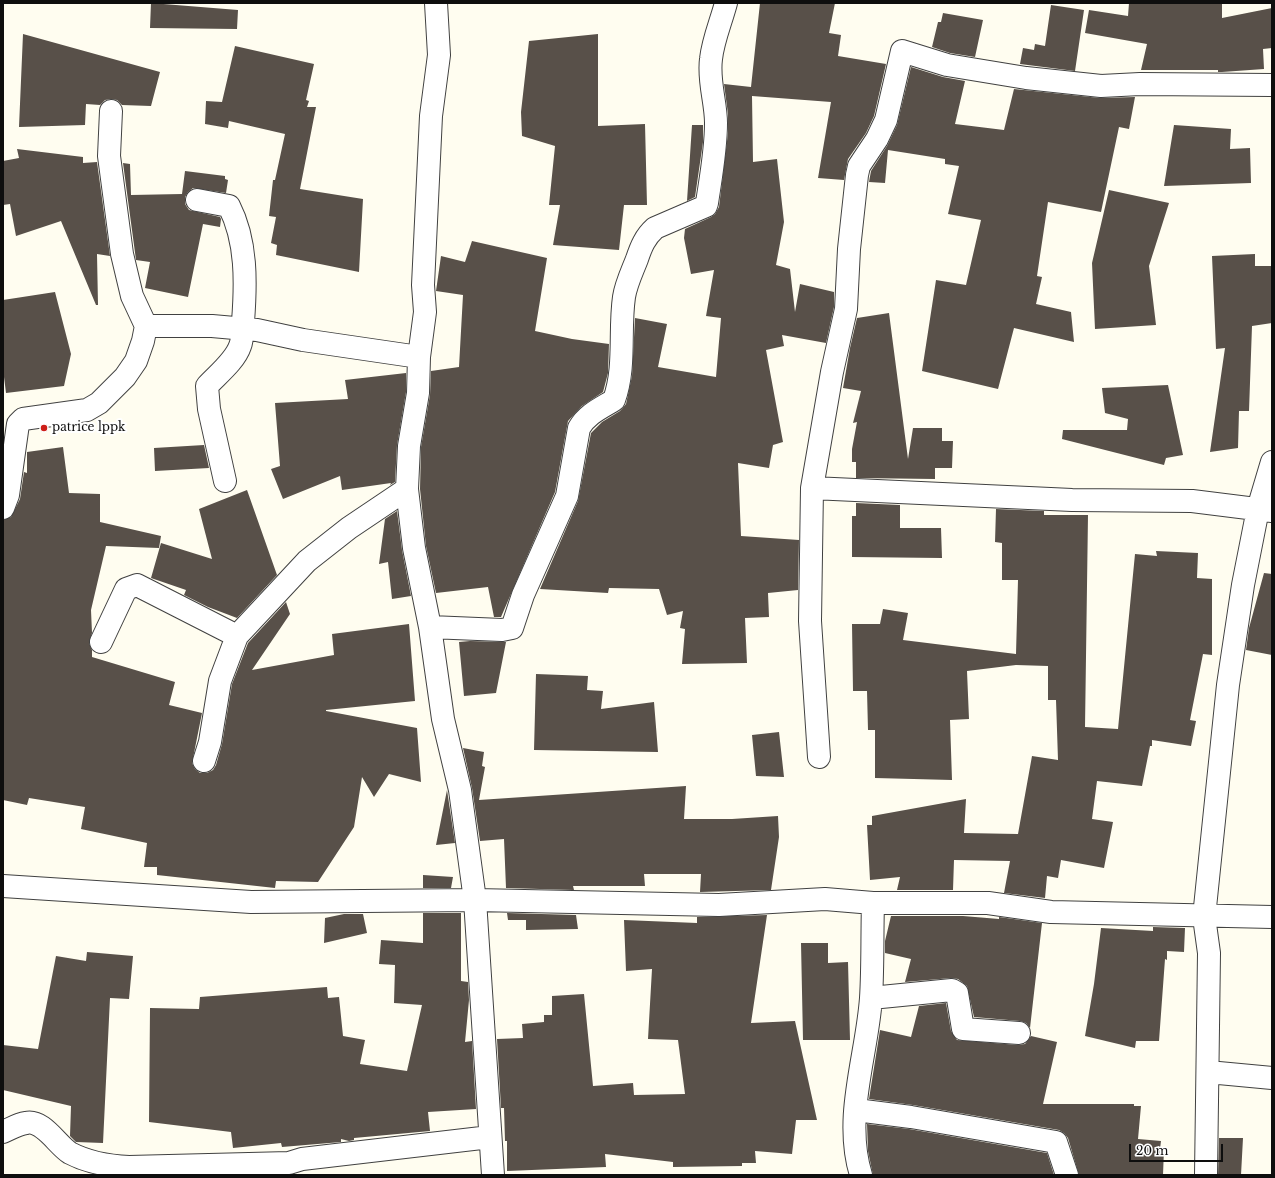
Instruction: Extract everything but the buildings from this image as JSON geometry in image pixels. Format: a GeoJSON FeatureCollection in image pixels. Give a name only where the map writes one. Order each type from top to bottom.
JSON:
{"type":"FeatureCollection","features":[{"type":"Feature","properties":{"kind":"street"},"geometry":{"type":"LineString","coordinates":[[436,3],[439,55],[431,116],[423,285],[425,312],[419,358],[418,393],[409,446],[407,489],[414,548],[430,627],[443,719],[460,790],[475,900],[493,1175]]}},
{"type":"Feature","properties":{"kind":"street"},"geometry":{"type":"LineString","coordinates":[[430,627],[502,630],[512,628],[523,595],[567,496],[579,428],[583,421],[594,412],[614,400],[620,384],[626,285],[643,242],[648,234],[655,228],[706,206],[716,145],[716,121],[711,86],[711,61],[713,48],[726,3]]}},
{"type":"Feature","properties":{"kind":"street"},"geometry":{"type":"LineString","coordinates":[[819,757],[810,621],[812,488],[832,372],[846,309],[847,270],[857,175],[859,166],[877,138],[886,120],[902,51],[947,65],[1026,78],[1101,86],[1140,84],[1272,84]]}},
{"type":"Feature","properties":{"kind":"street"},"geometry":{"type":"LineString","coordinates":[[3,508],[8,495],[18,424],[24,419],[87,410],[99,403],[125,377],[136,361],[146,326],[132,296],[122,254],[109,156],[111,111]]}},
{"type":"Feature","properties":{"kind":"street"},"geometry":{"type":"LineString","coordinates":[[197,200],[229,206],[237,221],[244,259],[245,294],[240,346],[231,359],[207,386],[209,409],[225,481]]}},
{"type":"Feature","properties":{"kind":"street"},"geometry":{"type":"LineString","coordinates":[[146,326],[212,326],[257,330],[303,340],[419,358]]}},
{"type":"Feature","properties":{"kind":"street"},"geometry":{"type":"LineString","coordinates":[[1206,1175],[1210,953],[1204,917],[1228,684],[1244,585],[1265,510],[1272,462]]}},
{"type":"Feature","properties":{"kind":"street"},"geometry":{"type":"LineString","coordinates":[[812,488],[1072,500],[1192,501],[1265,510]]}},
{"type":"Feature","properties":{"kind":"street"},"geometry":{"type":"LineString","coordinates":[[204,760],[210,742],[220,681],[238,636],[307,561],[348,528],[407,489]]}},
{"type":"Feature","properties":{"kind":"street"},"geometry":{"type":"LineString","coordinates":[[102,642],[126,589],[137,585],[238,636]]}},
{"type":"Feature","properties":{"kind":"street"},"geometry":{"type":"LineString","coordinates":[[3,886],[251,902],[475,900],[718,905],[825,899],[873,903],[988,903],[1051,912],[1204,917],[1272,917]]}},
{"type":"Feature","properties":{"kind":"street"},"geometry":{"type":"LineString","coordinates":[[861,1175],[855,1156],[856,1110],[871,998],[873,903]]}},
{"type":"Feature","properties":{"kind":"street"},"geometry":{"type":"LineString","coordinates":[[871,998],[952,990],[957,993],[963,1029],[1019,1033]]}},
{"type":"Feature","properties":{"kind":"street"},"geometry":{"type":"LineString","coordinates":[[1208,1072],[1272,1078]]}},
{"type":"Feature","properties":{"kind":"street"},"geometry":{"type":"LineString","coordinates":[[856,1110],[911,1117],[1056,1142],[1059,1145],[1067,1175]]}},
{"type":"Feature","properties":{"kind":"street"},"geometry":{"type":"LineString","coordinates":[[3,1132],[27,1122],[40,1126],[69,1152],[84,1159],[105,1165],[129,1167],[288,1169],[318,1157],[490,1137]]}},
{"type":"Feature","properties":{"kind":"place","name":"patrice lppk"},"geometry":{"type":"Point","coordinates":[44,428]}}]}
